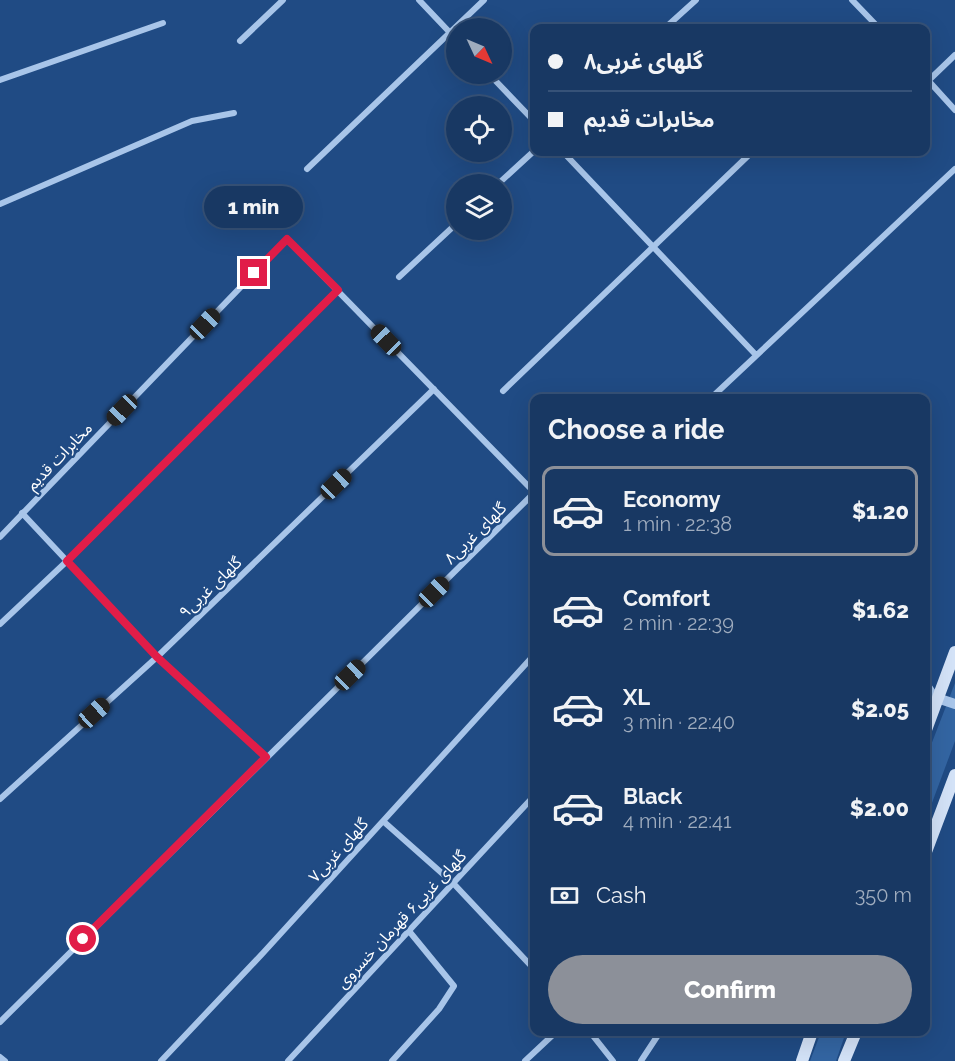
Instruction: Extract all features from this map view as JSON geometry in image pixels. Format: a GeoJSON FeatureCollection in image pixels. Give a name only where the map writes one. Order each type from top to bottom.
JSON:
{"type":"FeatureCollection","features":[{"type":"Feature","properties":{"kind":"main road"},"geometry":{"type":"LineString","coordinates":[[930,719],[955,652]]}},
{"type":"Feature","properties":{"kind":"main road"},"geometry":{"type":"LineString","coordinates":[[930,841],[955,775]]}},
{"type":"Feature","properties":{"kind":"main road"},"geometry":{"type":"LineString","coordinates":[[802,1061],[811,1036]]}},
{"type":"Feature","properties":{"kind":"main road"},"geometry":{"type":"LineString","coordinates":[[844,1061],[854,1036]]}},
{"type":"Feature","properties":{"kind":"street"},"geometry":{"type":"LineString","coordinates":[[240,40],[283,0]]}},
{"type":"Feature","properties":{"kind":"street"},"geometry":{"type":"LineString","coordinates":[[419,0],[446,29]]}},
{"type":"Feature","properties":{"kind":"street"},"geometry":{"type":"LineString","coordinates":[[465,18],[484,0]]}},
{"type":"Feature","properties":{"kind":"street"},"geometry":{"type":"LineString","coordinates":[[669,24],[696,0]]}},
{"type":"Feature","properties":{"kind":"street"},"geometry":{"type":"LineString","coordinates":[[852,0],[875,24]]}},
{"type":"Feature","properties":{"kind":"street"},"geometry":{"type":"LineString","coordinates":[[0,80],[163,23]]}},
{"type":"Feature","properties":{"kind":"street"},"geometry":{"type":"LineString","coordinates":[[307,169],[446,37]]}},
{"type":"Feature","properties":{"kind":"street"},"geometry":{"type":"LineString","coordinates":[[930,77],[955,55]]}},
{"type":"Feature","properties":{"kind":"street"},"geometry":{"type":"LineString","coordinates":[[930,83],[955,110]]}},
{"type":"Feature","properties":{"kind":"street"},"geometry":{"type":"LineString","coordinates":[[499,84],[530,117]]}},
{"type":"Feature","properties":{"kind":"street"},"geometry":{"type":"LineString","coordinates":[[0,204],[192,121],[234,113]]}},
{"type":"Feature","properties":{"kind":"street"},"geometry":{"type":"LineString","coordinates":[[509,174],[530,155]]}},
{"type":"Feature","properties":{"kind":"street"},"geometry":{"type":"LineString","coordinates":[[567,156],[756,355]]}},
{"type":"Feature","properties":{"kind":"street"},"geometry":{"type":"LineString","coordinates":[[503,391],[748,156]]}},
{"type":"Feature","properties":{"kind":"street"},"geometry":{"type":"LineString","coordinates":[[715,394],[955,169]]}},
{"type":"Feature","properties":{"kind":"street"},"geometry":{"type":"LineString","coordinates":[[399,277],[446,233]]}},
{"type":"Feature","properties":{"kind":"street","name":"مخابرات قدیم"},"geometry":{"type":"LineString","coordinates":[[0,537],[287,239],[338,290]]}},
{"type":"Feature","properties":{"kind":"street"},"geometry":{"type":"LineString","coordinates":[[0,624],[67,561],[338,290],[530,489]]}},
{"type":"Feature","properties":{"kind":"street","name":"گلهای غربی۹"},"geometry":{"type":"LineString","coordinates":[[0,799],[157,657],[434,389]]}},
{"type":"Feature","properties":{"kind":"street","name":"گلهای غربی۸"},"geometry":{"type":"LineString","coordinates":[[0,1022],[530,497]]}},
{"type":"Feature","properties":{"kind":"street"},"geometry":{"type":"LineString","coordinates":[[22,513],[157,657],[266,757]]}},
{"type":"Feature","properties":{"kind":"street","name":"گلهای غربی۷"},"geometry":{"type":"LineString","coordinates":[[161,1061],[530,660]]}},
{"type":"Feature","properties":{"kind":"street"},"geometry":{"type":"LineString","coordinates":[[930,688],[937,699],[955,704]]}},
{"type":"Feature","properties":{"kind":"street","name":"گلهای غربی۶ قهرمان خسروی"},"geometry":{"type":"LineString","coordinates":[[288,1061],[530,800]]}},
{"type":"Feature","properties":{"kind":"street"},"geometry":{"type":"LineString","coordinates":[[383,821],[453,883],[530,965]]}},
{"type":"Feature","properties":{"kind":"street"},"geometry":{"type":"LineString","coordinates":[[392,1061],[439,1009],[454,986],[409,931]]}},
{"type":"Feature","properties":{"kind":"street"},"geometry":{"type":"LineString","coordinates":[[525,1061],[552,1036]]}},
{"type":"Feature","properties":{"kind":"street"},"geometry":{"type":"LineString","coordinates":[[593,1036],[613,1061]]}},
{"type":"Feature","properties":{"kind":"street"},"geometry":{"type":"LineString","coordinates":[[641,1061],[657,1036]]}},
{"type":"Feature","properties":{"kind":"street"},"geometry":{"type":"LineString","coordinates":[[0,1057],[5,1061]]}},
{"type":"Feature","properties":{"kind":"shaded area"},"geometry":{"type":"Polygon","coordinates":[[[955,683],[955,741],[930,808],[930,748],[955,683]]]}},
{"type":"Feature","properties":{"kind":"shaded area"},"geometry":{"type":"Polygon","coordinates":[[[819,1036],[845,1036],[836,1061],[810,1061],[819,1036]]]}},
{"type":"Feature","properties":{"kind":"route"},"geometry":{"type":"LineString","coordinates":[[83,939],[266,757],[157,657],[67,561],[338,290],[287,239],[254,273]]}}]}
